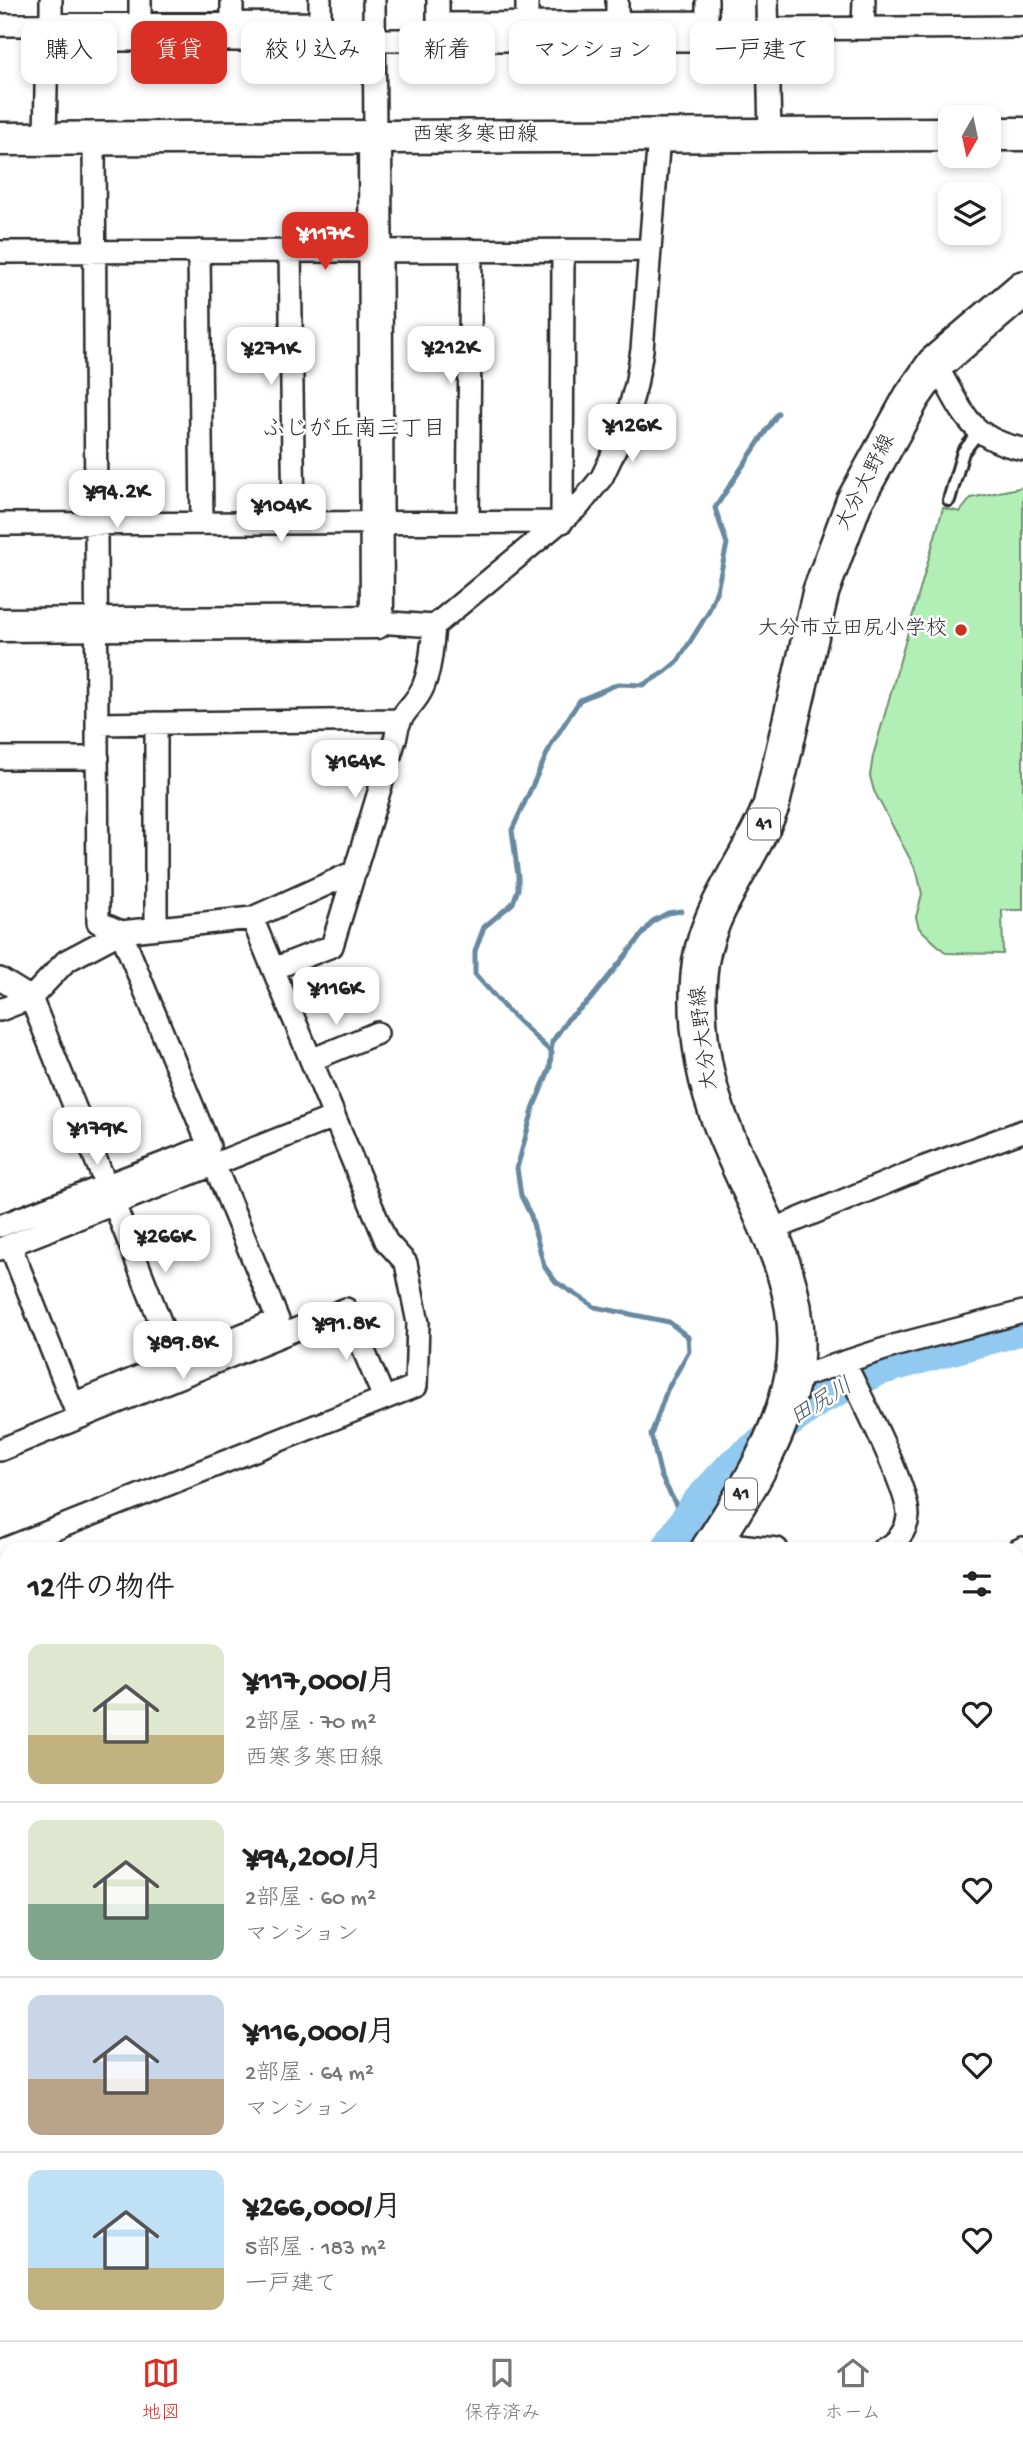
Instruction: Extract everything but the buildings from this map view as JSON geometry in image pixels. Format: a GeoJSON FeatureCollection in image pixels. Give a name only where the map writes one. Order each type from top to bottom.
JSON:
{"type":"FeatureCollection","features":[{"type":"Feature","properties":{"kind":"main road","name":"西寒多寒田線"},"geometry":{"type":"LineString","coordinates":[[0,139],[938,134]]}},
{"type":"Feature","properties":{"kind":"main road"},"geometry":{"type":"LineString","coordinates":[[1001,134],[1023,134]]}},
{"type":"Feature","properties":{"kind":"main road"},"geometry":{"type":"LineString","coordinates":[[0,625],[377,622],[374,137]]}},
{"type":"Feature","properties":{"kind":"main road","name":"大分大野線"},"geometry":{"type":"LineString","coordinates":[[714,1542],[772,1438],[789,1389],[796,1324],[790,1284],[770,1231],[718,1114],[708,1081],[698,992],[701,957],[713,918],[762,831],[771,806],[821,592],[845,523],[873,466],[934,364],[1023,289]]}},
{"type":"Feature","properties":{"kind":"street"},"geometry":{"type":"LineString","coordinates":[[51,0],[51,21]]}},
{"type":"Feature","properties":{"kind":"street"},"geometry":{"type":"LineString","coordinates":[[140,0],[140,21]]}},
{"type":"Feature","properties":{"kind":"street"},"geometry":{"type":"LineString","coordinates":[[232,0],[232,25]]}},
{"type":"Feature","properties":{"kind":"street"},"geometry":{"type":"LineString","coordinates":[[227,25],[320,23],[320,0]]}},
{"type":"Feature","properties":{"kind":"street"},"geometry":{"type":"LineString","coordinates":[[374,0],[374,21]]}},
{"type":"Feature","properties":{"kind":"street"},"geometry":{"type":"LineString","coordinates":[[438,0],[438,24],[509,24]]}},
{"type":"Feature","properties":{"kind":"street"},"geometry":{"type":"LineString","coordinates":[[527,0],[527,21]]}},
{"type":"Feature","properties":{"kind":"street"},"geometry":{"type":"LineString","coordinates":[[617,0],[617,21]]}},
{"type":"Feature","properties":{"kind":"street"},"geometry":{"type":"LineString","coordinates":[[676,22],[707,22],[707,0]]}},
{"type":"Feature","properties":{"kind":"street"},"geometry":{"type":"LineString","coordinates":[[767,0],[768,21]]}},
{"type":"Feature","properties":{"kind":"street"},"geometry":{"type":"LineString","coordinates":[[863,27],[864,0]]}},
{"type":"Feature","properties":{"kind":"street"},"geometry":{"type":"LineString","coordinates":[[0,25],[21,25]]}},
{"type":"Feature","properties":{"kind":"street"},"geometry":{"type":"LineString","coordinates":[[834,29],[1023,27]]}},
{"type":"Feature","properties":{"kind":"street"},"geometry":{"type":"LineString","coordinates":[[385,39],[690,35]]}},
{"type":"Feature","properties":{"kind":"street"},"geometry":{"type":"LineString","coordinates":[[45,138],[47,40],[241,39]]}},
{"type":"Feature","properties":{"kind":"street"},"geometry":{"type":"LineString","coordinates":[[374,84],[374,137]]}},
{"type":"Feature","properties":{"kind":"street"},"geometry":{"type":"LineString","coordinates":[[769,84],[771,135]]}},
{"type":"Feature","properties":{"kind":"street"},"geometry":{"type":"LineString","coordinates":[[377,622],[434,626],[562,522],[602,477],[622,435],[636,385],[642,350],[659,136]]}},
{"type":"Feature","properties":{"kind":"street"},"geometry":{"type":"LineString","coordinates":[[94,138],[99,922],[121,932],[209,1146],[5,1247],[73,1404],[278,1320],[214,1164]]}},
{"type":"Feature","properties":{"kind":"street"},"geometry":{"type":"LineString","coordinates":[[468,522],[471,250]]}},
{"type":"Feature","properties":{"kind":"street"},"geometry":{"type":"LineString","coordinates":[[562,522],[563,250]]}},
{"type":"Feature","properties":{"kind":"street"},"geometry":{"type":"LineString","coordinates":[[0,252],[649,250]]}},
{"type":"Feature","properties":{"kind":"street"},"geometry":{"type":"LineString","coordinates":[[199,251],[202,523]]}},
{"type":"Feature","properties":{"kind":"street"},"geometry":{"type":"LineString","coordinates":[[290,251],[294,523]]}},
{"type":"Feature","properties":{"kind":"street"},"geometry":{"type":"LineString","coordinates":[[934,364],[978,433],[998,444],[1023,449]]}},
{"type":"Feature","properties":{"kind":"street"},"geometry":{"type":"LineString","coordinates":[[0,524],[562,522]]}},
{"type":"Feature","properties":{"kind":"street"},"geometry":{"type":"LineString","coordinates":[[273,969],[332,946],[396,736],[398,720],[422,689],[429,665],[434,626]]}},
{"type":"Feature","properties":{"kind":"street"},"geometry":{"type":"LineString","coordinates":[[97,724],[398,720]]}},
{"type":"Feature","properties":{"kind":"street"},"geometry":{"type":"LineString","coordinates":[[156,723],[156,926]]}},
{"type":"Feature","properties":{"kind":"street"},"geometry":{"type":"LineString","coordinates":[[0,758],[97,758]]}},
{"type":"Feature","properties":{"kind":"street"},"geometry":{"type":"LineString","coordinates":[[0,1010],[31,998],[66,961],[121,932],[156,926],[252,918],[356,871]]}},
{"type":"Feature","properties":{"kind":"street"},"geometry":{"type":"LineString","coordinates":[[23,1542],[416,1386],[418,1324],[406,1262],[386,1241],[252,918]]}},
{"type":"Feature","properties":{"kind":"street"},"geometry":{"type":"LineString","coordinates":[[0,979],[31,998],[176,1362]]}},
{"type":"Feature","properties":{"kind":"street"},"geometry":{"type":"LineString","coordinates":[[311,1060],[377,1033]]}},
{"type":"Feature","properties":{"kind":"street"},"geometry":{"type":"LineString","coordinates":[[0,1226],[214,1164],[334,1116]]}},
{"type":"Feature","properties":{"kind":"street"},"geometry":{"type":"LineString","coordinates":[[770,1231],[922,1168],[1023,1131]]}},
{"type":"Feature","properties":{"kind":"street"},"geometry":{"type":"LineString","coordinates":[[0,1450],[346,1309],[384,1398]]}},
{"type":"Feature","properties":{"kind":"street"},"geometry":{"type":"LineString","coordinates":[[789,1389],[808,1374],[844,1362],[1023,1312]]}},
{"type":"Feature","properties":{"kind":"street"},"geometry":{"type":"LineString","coordinates":[[844,1362],[875,1425],[905,1500],[908,1517],[902,1535],[895,1542]]}},
{"type":"Feature","properties":{"kind":"lane"},"geometry":{"type":"LineString","coordinates":[[949,500],[963,452],[978,433]]}},
{"type":"Feature","properties":{"kind":"green space","name":"大分市立田尻小学校"},"geometry":{"type":"Polygon","coordinates":[[[1023,487],[1023,910],[1002,910],[1003,954],[946,953],[919,928],[916,917],[922,894],[917,872],[874,791],[870,776],[873,756],[943,508],[960,512],[971,498],[1023,487]]]}},
{"type":"Feature","properties":{"kind":"waterway"},"geometry":{"type":"LineString","coordinates":[[552,1053],[505,1008],[475,974],[475,951],[484,927],[513,903],[518,889],[512,830],[552,743],[580,700],[618,684],[643,685],[678,661],[708,613],[717,590],[727,544],[715,508],[778,413]]}},
{"type":"Feature","properties":{"kind":"waterway"},"geometry":{"type":"LineString","coordinates":[[681,911],[668,913],[653,921],[590,1000],[568,1019],[552,1042],[550,1068],[534,1106],[517,1168],[521,1196],[531,1216],[544,1266],[556,1282],[595,1307],[669,1322],[688,1337],[689,1351],[667,1390],[651,1435],[661,1476],[685,1522]]}},
{"type":"Feature","properties":{"kind":"waterway","name":"田尻川"},"geometry":{"type":"LineString","coordinates":[[672,1542],[696,1504],[733,1464],[820,1399],[878,1370],[1023,1329]]}},
{"type":"Feature","properties":{"kind":"place","name":"大分市立田尻小学校"},"geometry":{"type":"Point","coordinates":[961,630]}},
{"type":"Feature","properties":{"kind":"district","name":"ふじが丘南三丁目"},"geometry":{"type":"Point","coordinates":[354,430]}}]}
